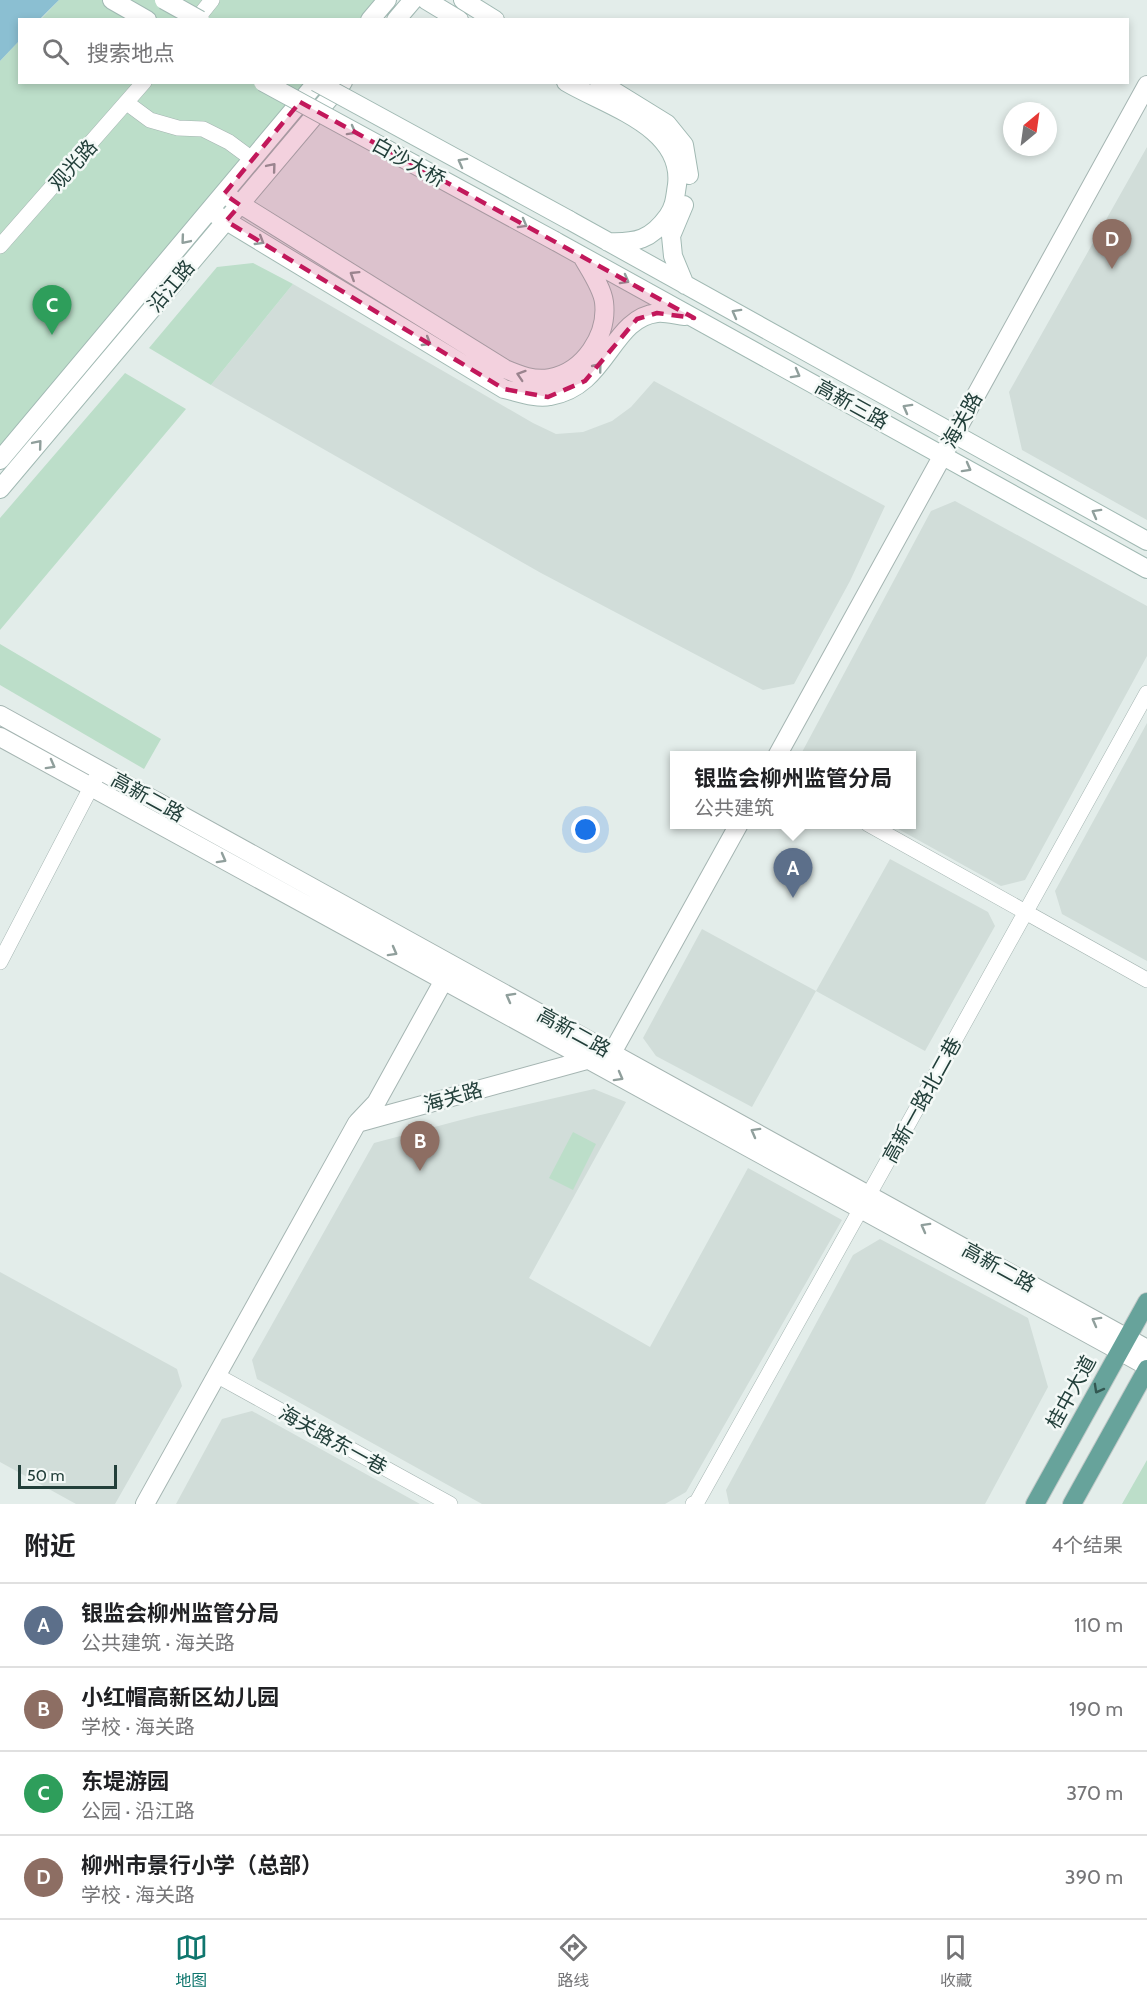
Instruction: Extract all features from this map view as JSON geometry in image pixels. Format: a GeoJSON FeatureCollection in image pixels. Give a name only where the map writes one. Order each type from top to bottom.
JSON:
{"type":"FeatureCollection","features":[{"type":"Feature","properties":{"kind":"main road"},"geometry":{"type":"LineString","coordinates":[[112,0],[144,18]]}},
{"type":"Feature","properties":{"kind":"main road"},"geometry":{"type":"LineString","coordinates":[[164,0],[195,18]]}},
{"type":"Feature","properties":{"kind":"main road"},"geometry":{"type":"LineString","coordinates":[[372,18],[387,0]]}},
{"type":"Feature","properties":{"kind":"main road"},"geometry":{"type":"LineString","coordinates":[[398,18],[412,0]]}},
{"type":"Feature","properties":{"kind":"main road"},"geometry":{"type":"LineString","coordinates":[[426,0],[456,18]]}},
{"type":"Feature","properties":{"kind":"main road"},"geometry":{"type":"LineString","coordinates":[[463,0],[492,18]]}},
{"type":"Feature","properties":{"kind":"main road","name":"白沙大桥"},"geometry":{"type":"LineString","coordinates":[[267,84],[555,241]]}},
{"type":"Feature","properties":{"kind":"main road","name":"沿江路"},"geometry":{"type":"LineString","coordinates":[[0,460],[314,84]]}},
{"type":"Feature","properties":{"kind":"main road","name":"白沙大桥"},"geometry":{"type":"LineString","coordinates":[[320,84],[568,220]]}},
{"type":"Feature","properties":{"kind":"main road","name":"沿江路"},"geometry":{"type":"LineString","coordinates":[[0,489],[341,84]]}},
{"type":"Feature","properties":{"kind":"main road"},"geometry":{"type":"LineString","coordinates":[[570,84],[645,125],[664,140],[675,160],[678,178],[675,205],[655,233],[643,240],[607,242]]}},
{"type":"Feature","properties":{"kind":"main road"},"geometry":{"type":"LineString","coordinates":[[602,84],[667,124],[684,145],[689,165],[689,184],[683,212],[671,236],[673,256],[685,285]]}},
{"type":"Feature","properties":{"kind":"main road","name":"海关路"},"geometry":{"type":"LineString","coordinates":[[780,751],[1147,85]]}},
{"type":"Feature","properties":{"kind":"main road"},"geometry":{"type":"LineString","coordinates":[[224,194],[505,369],[526,378],[549,379],[574,369],[599,338],[605,320],[604,298],[582,256]]}},
{"type":"Feature","properties":{"kind":"main road"},"geometry":{"type":"LineString","coordinates":[[210,211],[504,389],[522,393],[548,397],[585,381],[599,367],[621,334],[637,320],[657,313],[694,318]]}},
{"type":"Feature","properties":{"kind":"main road","name":"高新三路"},"geometry":{"type":"LineString","coordinates":[[568,220],[1147,541]]}},
{"type":"Feature","properties":{"kind":"main road","name":"高新三路"},"geometry":{"type":"LineString","coordinates":[[555,241],[1147,570]]}},
{"type":"Feature","properties":{"kind":"main road","name":"高新二路"},"geometry":{"type":"LineString","coordinates":[[0,715],[612,1053],[865,1203]]}},
{"type":"Feature","properties":{"kind":"main road","name":"高新二路"},"geometry":{"type":"LineString","coordinates":[[0,737],[587,1059],[865,1203],[1123,1345],[1147,1367]]}},
{"type":"Feature","properties":{"kind":"main road"},"geometry":{"type":"LineString","coordinates":[[612,1053],[737,829]]}},
{"type":"Feature","properties":{"kind":"main road"},"geometry":{"type":"LineString","coordinates":[[146,1504],[357,1123],[376,1103],[439,978]]}},
{"type":"Feature","properties":{"kind":"main road","name":"海关路"},"geometry":{"type":"LineString","coordinates":[[357,1123],[612,1053]]}},
{"type":"Feature","properties":{"kind":"main road","name":"桂中大道"},"geometry":{"type":"LineString","coordinates":[[1035,1504],[1147,1302]]}},
{"type":"Feature","properties":{"kind":"main road","name":"高新二路"},"geometry":{"type":"LineString","coordinates":[[1123,1345],[1147,1349]]}},
{"type":"Feature","properties":{"kind":"main road"},"geometry":{"type":"LineString","coordinates":[[1072,1504],[1147,1367]]}},
{"type":"Feature","properties":{"kind":"street"},"geometry":{"type":"LineString","coordinates":[[199,18],[212,0]]}},
{"type":"Feature","properties":{"kind":"street","name":"观光路"},"geometry":{"type":"LineString","coordinates":[[0,246],[142,84]]}},
{"type":"Feature","properties":{"kind":"street"},"geometry":{"type":"LineString","coordinates":[[127,103],[150,120],[178,128],[203,129],[229,142],[252,159]]}},
{"type":"Feature","properties":{"kind":"street","name":"高新一路北二巷"},"geometry":{"type":"LineString","coordinates":[[697,1503],[1027,914],[1147,693]]}},
{"type":"Feature","properties":{"kind":"street"},"geometry":{"type":"LineString","coordinates":[[0,962],[100,770]]}},
{"type":"Feature","properties":{"kind":"street"},"geometry":{"type":"LineString","coordinates":[[875,829],[1147,980]]}},
{"type":"Feature","properties":{"kind":"street","name":"海关路东一巷"},"geometry":{"type":"LineString","coordinates":[[216,1376],[450,1504]]}},
{"type":"Feature","properties":{"kind":"highlighted area"},"geometry":{"type":"Polygon","coordinates":[[[300,102],[694,318],[657,313],[637,319],[585,381],[548,397],[504,389],[226,221],[240,205],[224,194],[300,102]]]}},
{"type":"Feature","properties":{"kind":"shaded area"},"geometry":{"type":"Polygon","coordinates":[[[1147,147],[1147,520],[1022,450],[1009,392],[1147,147]]]}},
{"type":"Feature","properties":{"kind":"shaded area"},"geometry":{"type":"Polygon","coordinates":[[[293,284],[533,423],[556,434],[583,432],[612,421],[631,407],[654,381],[885,506],[850,581],[794,684],[763,690],[541,573],[211,385],[293,284]]]}},
{"type":"Feature","properties":{"kind":"shaded area"},"geometry":{"type":"Polygon","coordinates":[[[955,501],[1147,606],[1147,656],[1025,880],[1001,886],[898,829],[916,829],[916,751],[803,751],[931,511],[955,501]]]}},
{"type":"Feature","properties":{"kind":"shaded area"},"geometry":{"type":"Polygon","coordinates":[[[1147,723],[1147,961],[1062,914],[1055,891],[1147,723]]]}},
{"type":"Feature","properties":{"kind":"shaded area"},"geometry":{"type":"Polygon","coordinates":[[[890,859],[988,912],[995,926],[925,1051],[816,991],[890,859]]]}},
{"type":"Feature","properties":{"kind":"shaded area"},"geometry":{"type":"Polygon","coordinates":[[[702,929],[816,991],[752,1107],[656,1056],[643,1038],[702,929]]]}},
{"type":"Feature","properties":{"kind":"shaded area"},"geometry":{"type":"Polygon","coordinates":[[[594,1089],[626,1102],[529,1278],[650,1347],[748,1168],[842,1220],[686,1492],[665,1504],[482,1504],[257,1379],[252,1360],[374,1143],[476,1116],[594,1089]]]}},
{"type":"Feature","properties":{"kind":"shaded area"},"geometry":{"type":"Polygon","coordinates":[[[880,1239],[1028,1318],[1048,1387],[985,1504],[729,1504],[726,1490],[853,1255],[880,1239]]]}},
{"type":"Feature","properties":{"kind":"shaded area"},"geometry":{"type":"Polygon","coordinates":[[[0,1272],[177,1369],[182,1386],[115,1504],[76,1504],[0,1462],[0,1272]]]}},
{"type":"Feature","properties":{"kind":"shaded area"},"geometry":{"type":"Polygon","coordinates":[[[252,1411],[420,1504],[176,1504],[222,1419],[252,1411]]]}},
{"type":"Feature","properties":{"kind":"green space"},"geometry":{"type":"Polygon","coordinates":[[[59,0],[387,0],[371,18],[42,18],[59,0]]]}},
{"type":"Feature","properties":{"kind":"green space"},"geometry":{"type":"Polygon","coordinates":[[[18,42],[18,84],[316,84],[0,460],[0,61],[18,42]]]}},
{"type":"Feature","properties":{"kind":"green space"},"geometry":{"type":"Polygon","coordinates":[[[253,263],[293,284],[211,385],[149,348],[217,267],[253,263]]]}},
{"type":"Feature","properties":{"kind":"green space"},"geometry":{"type":"Polygon","coordinates":[[[125,373],[186,409],[0,630],[0,518],[125,373]]]}},
{"type":"Feature","properties":{"kind":"green space"},"geometry":{"type":"Polygon","coordinates":[[[0,644],[161,739],[144,769],[0,685],[0,644]]]}},
{"type":"Feature","properties":{"kind":"green space"},"geometry":{"type":"Polygon","coordinates":[[[573,1132],[596,1144],[573,1190],[549,1178],[573,1132]]]}},
{"type":"Feature","properties":{"kind":"green space"},"geometry":{"type":"Polygon","coordinates":[[[1147,1460],[1147,1504],[1122,1504],[1147,1460]]]}},
{"type":"Feature","properties":{"kind":"water"},"geometry":{"type":"Polygon","coordinates":[[[0,0],[59,0],[41,18],[18,18],[18,42],[0,61],[0,0]]]}},
{"type":"Feature","properties":{"kind":"place","name":"柳州市景行小学（总部）"},"geometry":{"type":"Point","coordinates":[1112,269]}},
{"type":"Feature","properties":{"kind":"place","name":"东堤游园"},"geometry":{"type":"Point","coordinates":[52,335]}},
{"type":"Feature","properties":{"kind":"place","name":"银监会柳州监管分局"},"geometry":{"type":"Point","coordinates":[793,898]}},
{"type":"Feature","properties":{"kind":"place","name":"小红帽高新区幼儿园"},"geometry":{"type":"Point","coordinates":[420,1171]}}]}
